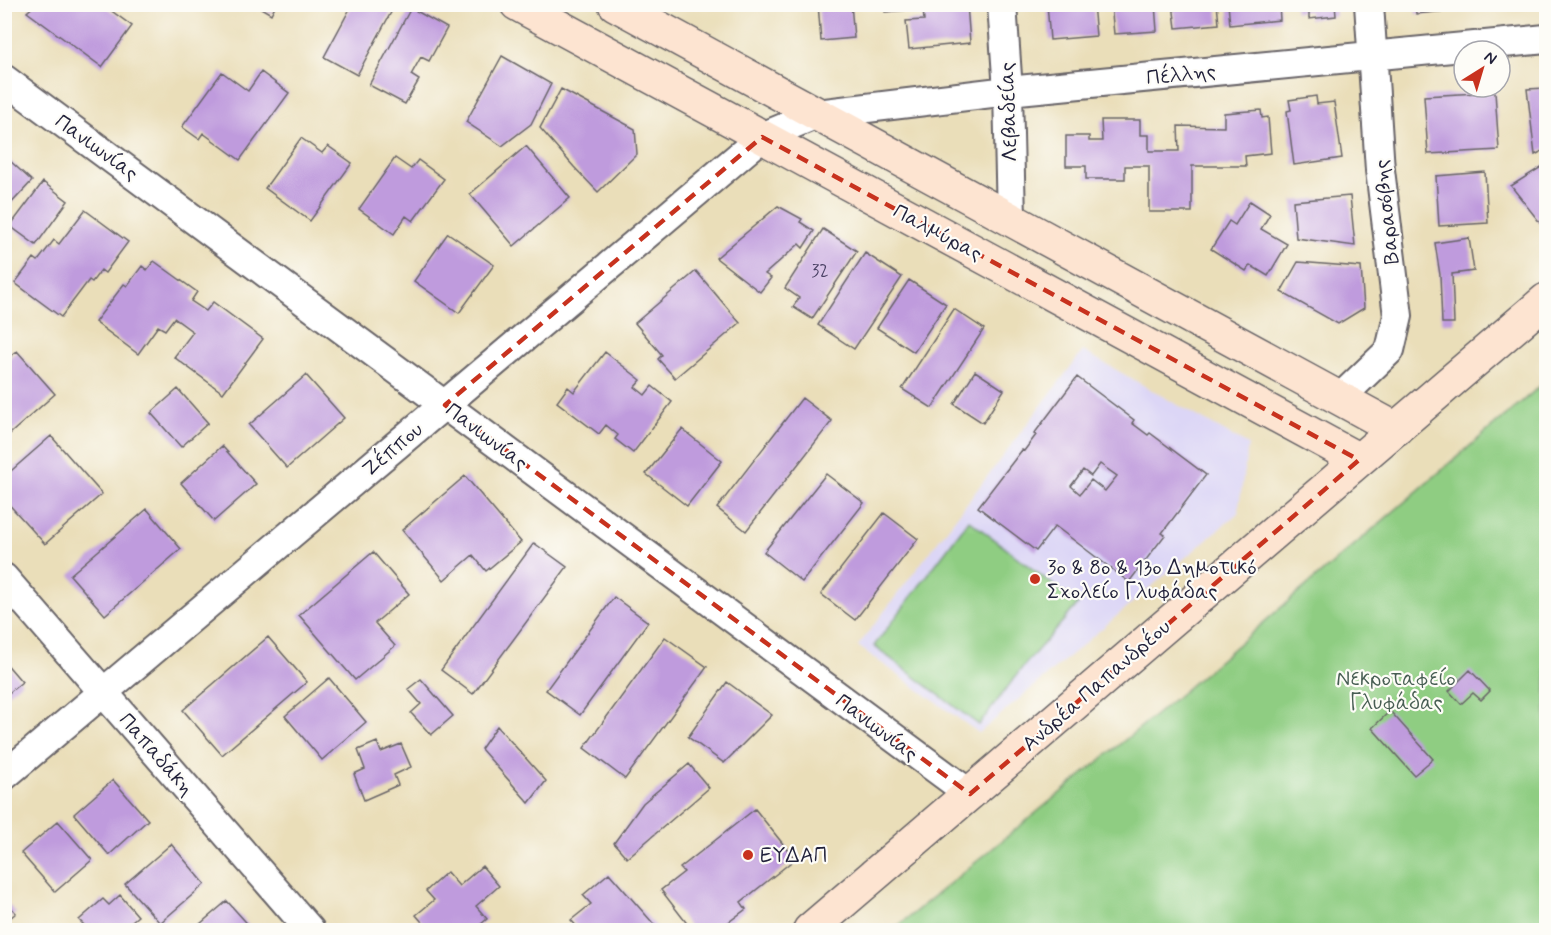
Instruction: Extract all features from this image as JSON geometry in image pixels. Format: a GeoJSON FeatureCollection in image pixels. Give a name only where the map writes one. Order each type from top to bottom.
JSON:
{"type":"FeatureCollection","features":[{"type":"Feature","properties":{"kind":"main road","name":"Παλμύρας"},"geometry":{"type":"LineString","coordinates":[[517,4],[1359,460]]}},
{"type":"Feature","properties":{"kind":"main road"},"geometry":{"type":"LineString","coordinates":[[629,8],[817,114],[1396,429]]}},
{"type":"Feature","properties":{"kind":"main road","name":"Ανδρέα Παπανδρέου"},"geometry":{"type":"LineString","coordinates":[[810,930],[1546,300]]}},
{"type":"Feature","properties":{"kind":"street","name":"Λεβαδείας"},"geometry":{"type":"LineString","coordinates":[[1002,4],[1008,91],[1011,219]]}},
{"type":"Feature","properties":{"kind":"street","name":"Βαρασόβης"},"geometry":{"type":"LineString","coordinates":[[1340,398],[1390,350],[1398,316],[1380,170],[1368,4]]}},
{"type":"Feature","properties":{"kind":"street","name":"Πέλλης"},"geometry":{"type":"LineString","coordinates":[[817,114],[1008,91],[1546,39]]}},
{"type":"Feature","properties":{"kind":"street","name":"Πανιωνίας"},"geometry":{"type":"LineString","coordinates":[[4,79],[970,794]]}},
{"type":"Feature","properties":{"kind":"street","name":"Ζέππου"},"geometry":{"type":"LineString","coordinates":[[4,777],[762,137],[817,114]]}},
{"type":"Feature","properties":{"kind":"street","name":"Παπαδάκη"},"geometry":{"type":"LineString","coordinates":[[4,578],[310,930]]}},
{"type":"Feature","properties":{"kind":"highlighted area"},"geometry":{"type":"Polygon","coordinates":[[[762,137],[1359,460],[970,794],[445,405],[762,137]]]}},
{"type":"Feature","properties":{"kind":"shaded area","name":"3ο & 8ο & 13ο Δημοτικό Σχολείο Γλυφάδας"},"geometry":{"type":"Polygon","coordinates":[[[1083,351],[1248,445],[1238,513],[979,733],[858,646],[1083,351]]]}},
{"type":"Feature","properties":{"kind":"green space","name":"Νεκροταφείο Γλυφάδας"},"geometry":{"type":"Polygon","coordinates":[[[1546,381],[1546,922],[1534,930],[893,930],[1159,712],[1546,381]]]}},
{"type":"Feature","properties":{"kind":"green space"},"geometry":{"type":"Polygon","coordinates":[[[969,520],[1078,604],[1022,668],[979,725],[874,646],[969,520]]]}},
{"type":"Feature","properties":{"kind":"building"},"geometry":{"type":"Polygon","coordinates":[[[36,4],[102,4],[132,26],[102,67],[27,12],[36,4]]]}},
{"type":"Feature","properties":{"kind":"building"},"geometry":{"type":"Polygon","coordinates":[[[254,4],[276,4],[271,14],[254,4]]]}},
{"type":"Feature","properties":{"kind":"building"},"geometry":{"type":"Polygon","coordinates":[[[818,4],[851,4],[854,38],[821,41],[818,4]]]}},
{"type":"Feature","properties":{"kind":"building"},"geometry":{"type":"Polygon","coordinates":[[[885,4],[967,4],[970,43],[909,49],[906,21],[924,20],[923,9],[885,12],[885,4]]]}},
{"type":"Feature","properties":{"kind":"building"},"geometry":{"type":"Polygon","coordinates":[[[1047,4],[1093,4],[1096,36],[1050,40],[1047,4]]]}},
{"type":"Feature","properties":{"kind":"building"},"geometry":{"type":"Polygon","coordinates":[[[1111,4],[1155,4],[1157,31],[1114,34],[1111,4]]]}},
{"type":"Feature","properties":{"kind":"building"},"geometry":{"type":"Polygon","coordinates":[[[1173,4],[1217,4],[1219,24],[1176,28],[1173,4]]]}},
{"type":"Feature","properties":{"kind":"building"},"geometry":{"type":"Polygon","coordinates":[[[1228,4],[1279,4],[1280,20],[1230,25],[1228,4]]]}},
{"type":"Feature","properties":{"kind":"building"},"geometry":{"type":"Polygon","coordinates":[[[1294,4],[1335,4],[1336,16],[1309,19],[1309,11],[1295,12],[1294,4]]]}},
{"type":"Feature","properties":{"kind":"building"},"geometry":{"type":"Polygon","coordinates":[[[1415,4],[1468,4],[1468,9],[1416,14],[1415,4]]]}},
{"type":"Feature","properties":{"kind":"building"},"geometry":{"type":"Polygon","coordinates":[[[352,5],[395,5],[357,75],[324,57],[352,5]]]}},
{"type":"Feature","properties":{"kind":"building"},"geometry":{"type":"Polygon","coordinates":[[[411,8],[447,28],[429,61],[421,57],[411,75],[419,80],[405,104],[369,85],[411,8]]]}},
{"type":"Feature","properties":{"kind":"building"},"geometry":{"type":"Polygon","coordinates":[[[502,56],[551,84],[531,124],[502,146],[466,122],[502,56]]]}},
{"type":"Feature","properties":{"kind":"building"},"geometry":{"type":"Polygon","coordinates":[[[222,72],[248,91],[261,72],[289,93],[240,160],[203,133],[199,139],[182,127],[222,72]]]}},
{"type":"Feature","properties":{"kind":"building"},"geometry":{"type":"Polygon","coordinates":[[[1546,88],[1546,149],[1535,155],[1527,89],[1546,88]]]}},
{"type":"Feature","properties":{"kind":"building"},"geometry":{"type":"Polygon","coordinates":[[[561,89],[635,129],[637,154],[598,192],[540,128],[561,89]]]}},
{"type":"Feature","properties":{"kind":"building"},"geometry":{"type":"Polygon","coordinates":[[[1452,94],[1452,99],[1495,99],[1499,150],[1428,154],[1424,96],[1452,94]]]}},
{"type":"Feature","properties":{"kind":"building"},"geometry":{"type":"Polygon","coordinates":[[[1316,96],[1317,104],[1334,102],[1342,158],[1294,165],[1287,111],[1291,110],[1289,100],[1316,96]]]}},
{"type":"Feature","properties":{"kind":"building"},"geometry":{"type":"Polygon","coordinates":[[[1261,110],[1262,118],[1268,117],[1271,153],[1245,156],[1246,166],[1192,166],[1192,212],[1149,212],[1149,166],[1125,166],[1125,179],[1086,179],[1086,166],[1066,166],[1066,136],[1089,136],[1089,141],[1102,141],[1101,120],[1140,120],[1140,135],[1149,135],[1149,151],[1179,151],[1178,126],[1224,127],[1224,113],[1261,110]]]}},
{"type":"Feature","properties":{"kind":"building"},"geometry":{"type":"Polygon","coordinates":[[[301,138],[322,153],[328,146],[352,163],[310,221],[265,188],[301,138]]]}},
{"type":"Feature","properties":{"kind":"building"},"geometry":{"type":"Polygon","coordinates":[[[526,146],[570,198],[514,246],[470,194],[526,146]]]}},
{"type":"Feature","properties":{"kind":"building"},"geometry":{"type":"Polygon","coordinates":[[[395,158],[411,169],[418,160],[444,179],[413,221],[406,216],[394,234],[359,209],[395,158]]]}},
{"type":"Feature","properties":{"kind":"building"},"geometry":{"type":"Polygon","coordinates":[[[8,159],[32,181],[4,211],[4,163],[8,159]]]}},
{"type":"Feature","properties":{"kind":"building"},"geometry":{"type":"Polygon","coordinates":[[[1546,164],[1546,228],[1545,229],[1511,186],[1546,164]]]}},
{"type":"Feature","properties":{"kind":"building"},"geometry":{"type":"Polygon","coordinates":[[[1485,172],[1488,223],[1439,226],[1436,176],[1485,172]]]}},
{"type":"Feature","properties":{"kind":"building"},"geometry":{"type":"Polygon","coordinates":[[[43,182],[68,201],[36,245],[10,226],[43,182]]]}},
{"type":"Feature","properties":{"kind":"building"},"geometry":{"type":"Polygon","coordinates":[[[1350,196],[1355,246],[1296,238],[1293,201],[1350,196]]]}},
{"type":"Feature","properties":{"kind":"building"},"geometry":{"type":"Polygon","coordinates":[[[1250,201],[1270,214],[1261,229],[1287,244],[1268,276],[1250,265],[1246,271],[1211,249],[1229,221],[1235,225],[1250,201]]]}},
{"type":"Feature","properties":{"kind":"building"},"geometry":{"type":"Polygon","coordinates":[[[778,206],[802,219],[800,222],[814,231],[803,248],[799,244],[765,274],[771,278],[760,292],[716,258],[778,206]]]}},
{"type":"Feature","properties":{"kind":"building"},"geometry":{"type":"Polygon","coordinates":[[[85,210],[128,242],[105,273],[101,270],[92,282],[89,280],[61,317],[15,283],[34,258],[38,261],[54,240],[59,244],[85,210]]]}},
{"type":"Feature","properties":{"kind":"building"},"geometry":{"type":"Polygon","coordinates":[[[823,229],[857,251],[812,319],[793,307],[799,298],[785,288],[823,229]]]}},
{"type":"Feature","properties":{"kind":"building"},"geometry":{"type":"Polygon","coordinates":[[[448,233],[494,265],[459,313],[414,281],[448,233]]]}},
{"type":"Feature","properties":{"kind":"building"},"geometry":{"type":"Polygon","coordinates":[[[1469,238],[1474,271],[1452,274],[1454,323],[1442,323],[1440,275],[1435,243],[1469,238]]]}},
{"type":"Feature","properties":{"kind":"building"},"geometry":{"type":"Polygon","coordinates":[[[865,253],[902,277],[854,349],[818,325],[865,253]]]}},
{"type":"Feature","properties":{"kind":"building"},"geometry":{"type":"Polygon","coordinates":[[[154,261],[197,292],[191,301],[206,311],[213,302],[263,339],[223,393],[174,357],[193,332],[174,318],[165,330],[158,326],[138,354],[95,322],[124,284],[127,286],[142,266],[147,270],[154,261]]]}},
{"type":"Feature","properties":{"kind":"building"},"geometry":{"type":"Polygon","coordinates":[[[1298,262],[1361,267],[1364,308],[1338,324],[1281,292],[1298,262]]]}},
{"type":"Feature","properties":{"kind":"building"},"geometry":{"type":"Polygon","coordinates":[[[696,271],[740,323],[675,378],[658,359],[662,355],[635,323],[696,271]]]}},
{"type":"Feature","properties":{"kind":"building"},"geometry":{"type":"Polygon","coordinates":[[[909,280],[946,304],[914,352],[877,328],[909,280]]]}},
{"type":"Feature","properties":{"kind":"building"},"geometry":{"type":"Polygon","coordinates":[[[954,309],[984,329],[932,408],[902,389],[954,309]]]}},
{"type":"Feature","properties":{"kind":"building"},"geometry":{"type":"Polygon","coordinates":[[[17,351],[55,394],[4,439],[4,362],[17,351]]]}},
{"type":"Feature","properties":{"kind":"building"},"geometry":{"type":"Polygon","coordinates":[[[605,352],[641,380],[635,387],[645,395],[652,386],[672,402],[633,453],[615,439],[618,435],[606,425],[599,434],[557,402],[568,387],[574,392],[605,352]]]}},
{"type":"Feature","properties":{"kind":"building"},"geometry":{"type":"Polygon","coordinates":[[[975,371],[1004,390],[983,423],[954,404],[975,371]]]}},
{"type":"Feature","properties":{"kind":"building"},"geometry":{"type":"Polygon","coordinates":[[[306,375],[344,418],[287,468],[249,425],[306,375]]]}},
{"type":"Feature","properties":{"kind":"building"},"geometry":{"type":"Polygon","coordinates":[[[1077,377],[1134,420],[1132,423],[1148,435],[1150,433],[1206,475],[1162,533],[1165,535],[1129,582],[1055,526],[1036,551],[978,507],[1022,450],[1024,451],[1036,435],[1034,434],[1077,377]],[[1100,464],[1091,476],[1083,470],[1071,486],[1080,494],[1091,480],[1105,491],[1117,476],[1100,464]]]}},
{"type":"Feature","properties":{"kind":"building"},"geometry":{"type":"Polygon","coordinates":[[[178,389],[208,423],[181,447],[151,413],[178,389]]]}},
{"type":"Feature","properties":{"kind":"building"},"geometry":{"type":"Polygon","coordinates":[[[802,398],[832,421],[746,531],[717,508],[802,398]]]}},
{"type":"Feature","properties":{"kind":"building"},"geometry":{"type":"Polygon","coordinates":[[[682,429],[722,461],[687,506],[646,474],[682,429]]]}},
{"type":"Feature","properties":{"kind":"building"},"geometry":{"type":"Polygon","coordinates":[[[51,436],[102,494],[45,544],[4,499],[4,477],[51,436]]]}},
{"type":"Feature","properties":{"kind":"building"},"geometry":{"type":"Polygon","coordinates":[[[222,446],[256,484],[214,521],[181,483],[222,446]]]}},
{"type":"Feature","properties":{"kind":"building"},"geometry":{"type":"Polygon","coordinates":[[[826,474],[864,503],[802,582],[764,552],[826,474]]]}},
{"type":"Feature","properties":{"kind":"building"},"geometry":{"type":"Polygon","coordinates":[[[465,476],[521,542],[486,571],[473,555],[444,580],[402,530],[465,476]]]}},
{"type":"Feature","properties":{"kind":"building"},"geometry":{"type":"Polygon","coordinates":[[[147,509],[181,549],[105,615],[70,575],[147,509]]]}},
{"type":"Feature","properties":{"kind":"building"},"geometry":{"type":"Polygon","coordinates":[[[884,513],[918,539],[855,620],[821,594],[884,513]]]}},
{"type":"Feature","properties":{"kind":"building"},"geometry":{"type":"Polygon","coordinates":[[[534,543],[567,567],[473,694],[441,670],[534,543]]]}},
{"type":"Feature","properties":{"kind":"building"},"geometry":{"type":"Polygon","coordinates":[[[373,552],[409,594],[375,623],[395,646],[355,680],[299,615],[373,552]]]}},
{"type":"Feature","properties":{"kind":"building"},"geometry":{"type":"Polygon","coordinates":[[[614,597],[648,622],[580,715],[546,690],[614,597]]]}},
{"type":"Feature","properties":{"kind":"building"},"geometry":{"type":"Polygon","coordinates":[[[268,637],[307,682],[222,755],[183,710],[268,637]]]}},
{"type":"Feature","properties":{"kind":"building"},"geometry":{"type":"Polygon","coordinates":[[[665,637],[707,667],[625,779],[584,748],[665,637]]]}},
{"type":"Feature","properties":{"kind":"building"},"geometry":{"type":"Polygon","coordinates":[[[4,661],[22,682],[4,697],[4,661]]]}},
{"type":"Feature","properties":{"kind":"building"},"geometry":{"type":"Polygon","coordinates":[[[1470,670],[1490,691],[1481,700],[1473,693],[1461,704],[1449,691],[1470,670]]]}},
{"type":"Feature","properties":{"kind":"building"},"geometry":{"type":"Polygon","coordinates":[[[329,678],[366,722],[322,760],[285,716],[329,678]]]}},
{"type":"Feature","properties":{"kind":"building"},"geometry":{"type":"Polygon","coordinates":[[[421,679],[453,716],[431,735],[411,713],[421,704],[408,689],[421,679]]]}},
{"type":"Feature","properties":{"kind":"building"},"geometry":{"type":"Polygon","coordinates":[[[727,682],[772,715],[724,763],[688,737],[727,682]]]}},
{"type":"Feature","properties":{"kind":"building"},"geometry":{"type":"Polygon","coordinates":[[[1390,711],[1433,759],[1414,775],[1372,728],[1390,711]]]}},
{"type":"Feature","properties":{"kind":"building"},"geometry":{"type":"Polygon","coordinates":[[[497,726],[546,781],[529,803],[481,749],[497,726]]]}},
{"type":"Feature","properties":{"kind":"building"},"geometry":{"type":"Polygon","coordinates":[[[377,742],[381,752],[401,744],[411,767],[394,775],[398,785],[364,800],[354,774],[365,769],[358,750],[377,742]]]}},
{"type":"Feature","properties":{"kind":"building"},"geometry":{"type":"Polygon","coordinates":[[[689,764],[709,788],[627,858],[614,843],[643,803],[689,764]]]}},
{"type":"Feature","properties":{"kind":"building"},"geometry":{"type":"Polygon","coordinates":[[[113,780],[148,820],[109,855],[74,814],[113,780]]]}},
{"type":"Feature","properties":{"kind":"building"},"geometry":{"type":"Polygon","coordinates":[[[755,809],[795,859],[741,902],[746,909],[718,930],[692,930],[661,890],[684,872],[680,868],[755,809]]]}},
{"type":"Feature","properties":{"kind":"building"},"geometry":{"type":"Polygon","coordinates":[[[58,821],[92,860],[55,892],[21,853],[58,821]]]}},
{"type":"Feature","properties":{"kind":"building"},"geometry":{"type":"Polygon","coordinates":[[[171,844],[205,884],[160,923],[125,884],[171,844]]]}},
{"type":"Feature","properties":{"kind":"building"},"geometry":{"type":"Polygon","coordinates":[[[482,866],[499,886],[476,906],[487,919],[474,930],[429,930],[416,915],[434,900],[426,891],[447,872],[459,886],[482,866]]]}},
{"type":"Feature","properties":{"kind":"building"},"geometry":{"type":"Polygon","coordinates":[[[609,873],[659,930],[580,930],[571,920],[591,904],[583,895],[609,873]]]}},
{"type":"Feature","properties":{"kind":"building"},"geometry":{"type":"Polygon","coordinates":[[[120,895],[138,916],[126,926],[130,930],[89,930],[79,920],[103,899],[109,905],[120,895]]]}},
{"type":"Feature","properties":{"kind":"building"},"geometry":{"type":"Polygon","coordinates":[[[4,900],[16,913],[4,923],[4,900]]]}},
{"type":"Feature","properties":{"kind":"building"},"geometry":{"type":"Polygon","coordinates":[[[227,901],[253,930],[193,930],[227,901]]]}},
{"type":"Feature","properties":{"kind":"place","name":"3ο & 8ο & 13ο Δημοτικό Σχολείο Γλυφάδας"},"geometry":{"type":"Point","coordinates":[1035,579]}},
{"type":"Feature","properties":{"kind":"place","name":"ΕΥΔΑΠ"},"geometry":{"type":"Point","coordinates":[748,855]}}]}
